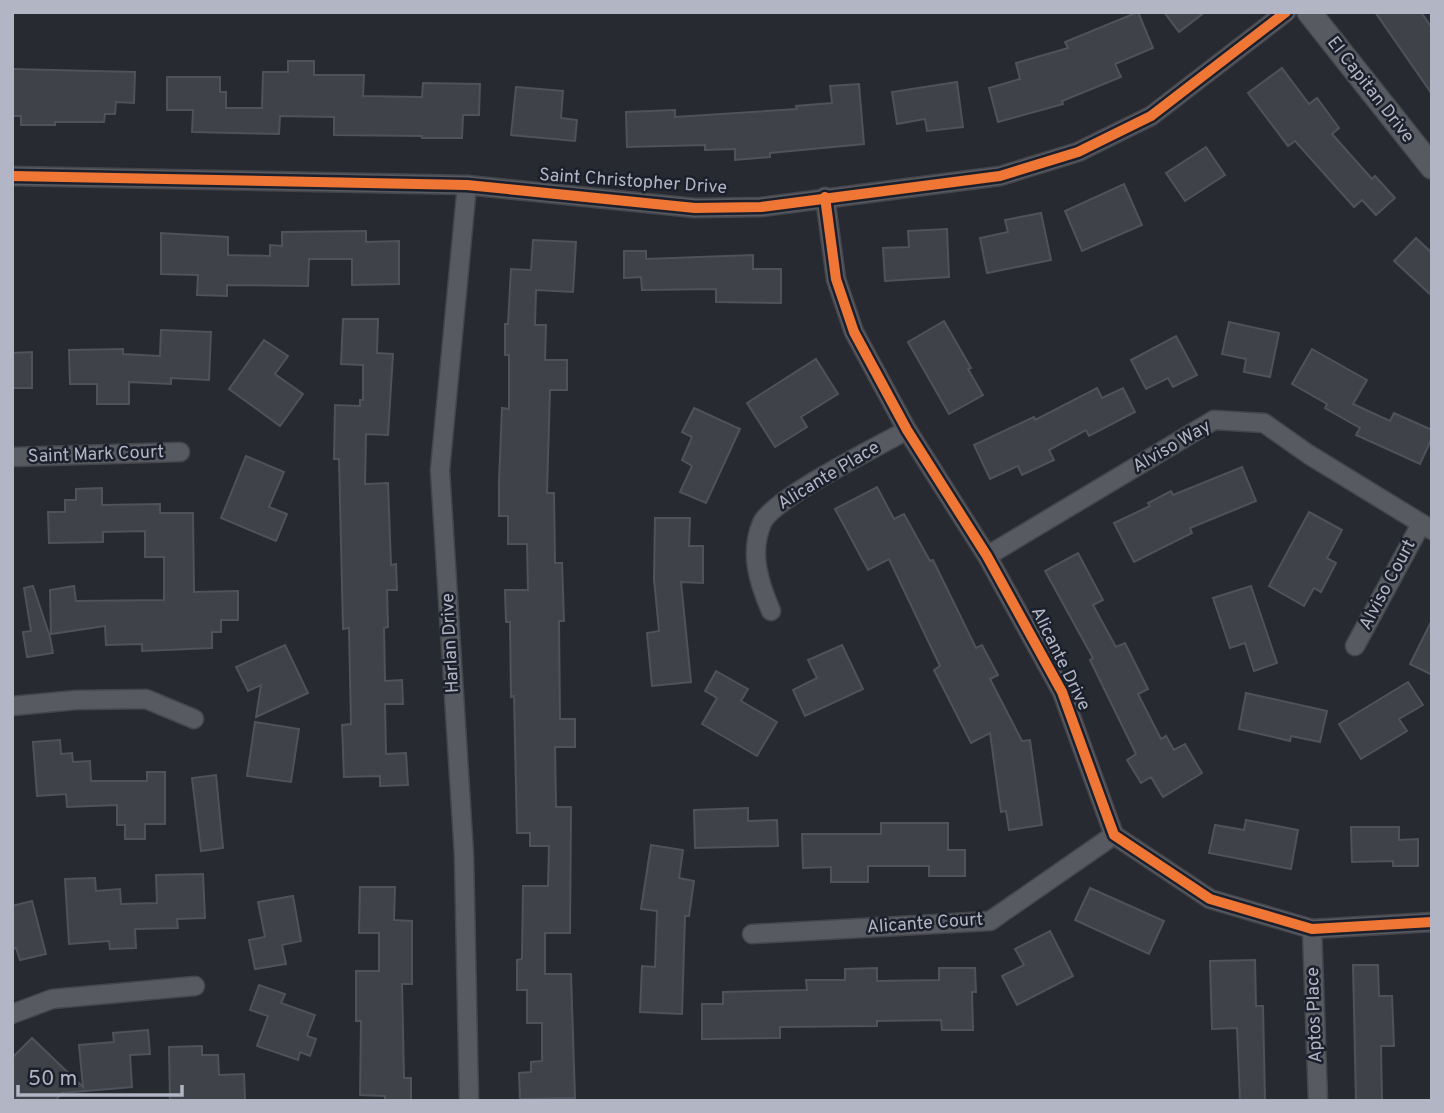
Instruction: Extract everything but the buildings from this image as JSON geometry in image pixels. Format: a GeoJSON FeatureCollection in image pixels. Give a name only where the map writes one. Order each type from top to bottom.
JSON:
{"type":"FeatureCollection","features":[{"type":"Feature","properties":{"kind":"street","name":"Saint Christopher Drive"},"geometry":{"type":"LineString","coordinates":[[12,176],[467,186],[695,208],[761,206],[1000,176],[1078,152],[1150,116],[1286,12]]}},
{"type":"Feature","properties":{"kind":"street","name":"El Capitan Drive"},"geometry":{"type":"LineString","coordinates":[[1309,12],[1432,167]]}},
{"type":"Feature","properties":{"kind":"street","name":"Harlan Drive"},"geometry":{"type":"LineString","coordinates":[[467,186],[440,470],[464,855],[469,1101]]}},
{"type":"Feature","properties":{"kind":"street","name":"Alicante Drive"},"geometry":{"type":"LineString","coordinates":[[825,197],[836,279],[854,332],[907,429],[987,556],[1062,692],[1114,835]]}},
{"type":"Feature","properties":{"kind":"street","name":"Alviso Way"},"geometry":{"type":"LineString","coordinates":[[987,556],[1214,420],[1264,423],[1308,454],[1426,527]]}},
{"type":"Feature","properties":{"kind":"street","name":"Alicante Place"},"geometry":{"type":"LineString","coordinates":[[771,611],[760,586],[755,549],[763,520],[784,499],[907,429]]}},
{"type":"Feature","properties":{"kind":"street","name":"Saint Mark Court"},"geometry":{"type":"LineString","coordinates":[[12,457],[180,452]]}},
{"type":"Feature","properties":{"kind":"street","name":"Alviso Court"},"geometry":{"type":"LineString","coordinates":[[1355,646],[1426,527]]}},
{"type":"Feature","properties":{"kind":"street"},"geometry":{"type":"LineString","coordinates":[[12,706],[76,700],[146,699],[194,719]]}},
{"type":"Feature","properties":{"kind":"street"},"geometry":{"type":"LineString","coordinates":[[1114,835],[1210,899],[1312,929],[1432,922]]}},
{"type":"Feature","properties":{"kind":"street","name":"Alicante Court"},"geometry":{"type":"LineString","coordinates":[[752,934],[990,921],[1114,835]]}},
{"type":"Feature","properties":{"kind":"street","name":"Aptos Place"},"geometry":{"type":"LineString","coordinates":[[1312,929],[1318,1101]]}},
{"type":"Feature","properties":{"kind":"street"},"geometry":{"type":"LineString","coordinates":[[12,1014],[52,999],[195,986]]}},
{"type":"Feature","properties":{"kind":"cycle path"},"geometry":{"type":"LineString","coordinates":[[12,176],[467,185],[695,208],[761,207],[1000,176],[1078,152],[1151,116],[1286,12]]}},
{"type":"Feature","properties":{"kind":"cycle path"},"geometry":{"type":"LineString","coordinates":[[825,197],[836,279],[854,332],[907,430],[987,556],[1062,692],[1114,835],[1210,899],[1312,929],[1432,922]]}}]}
